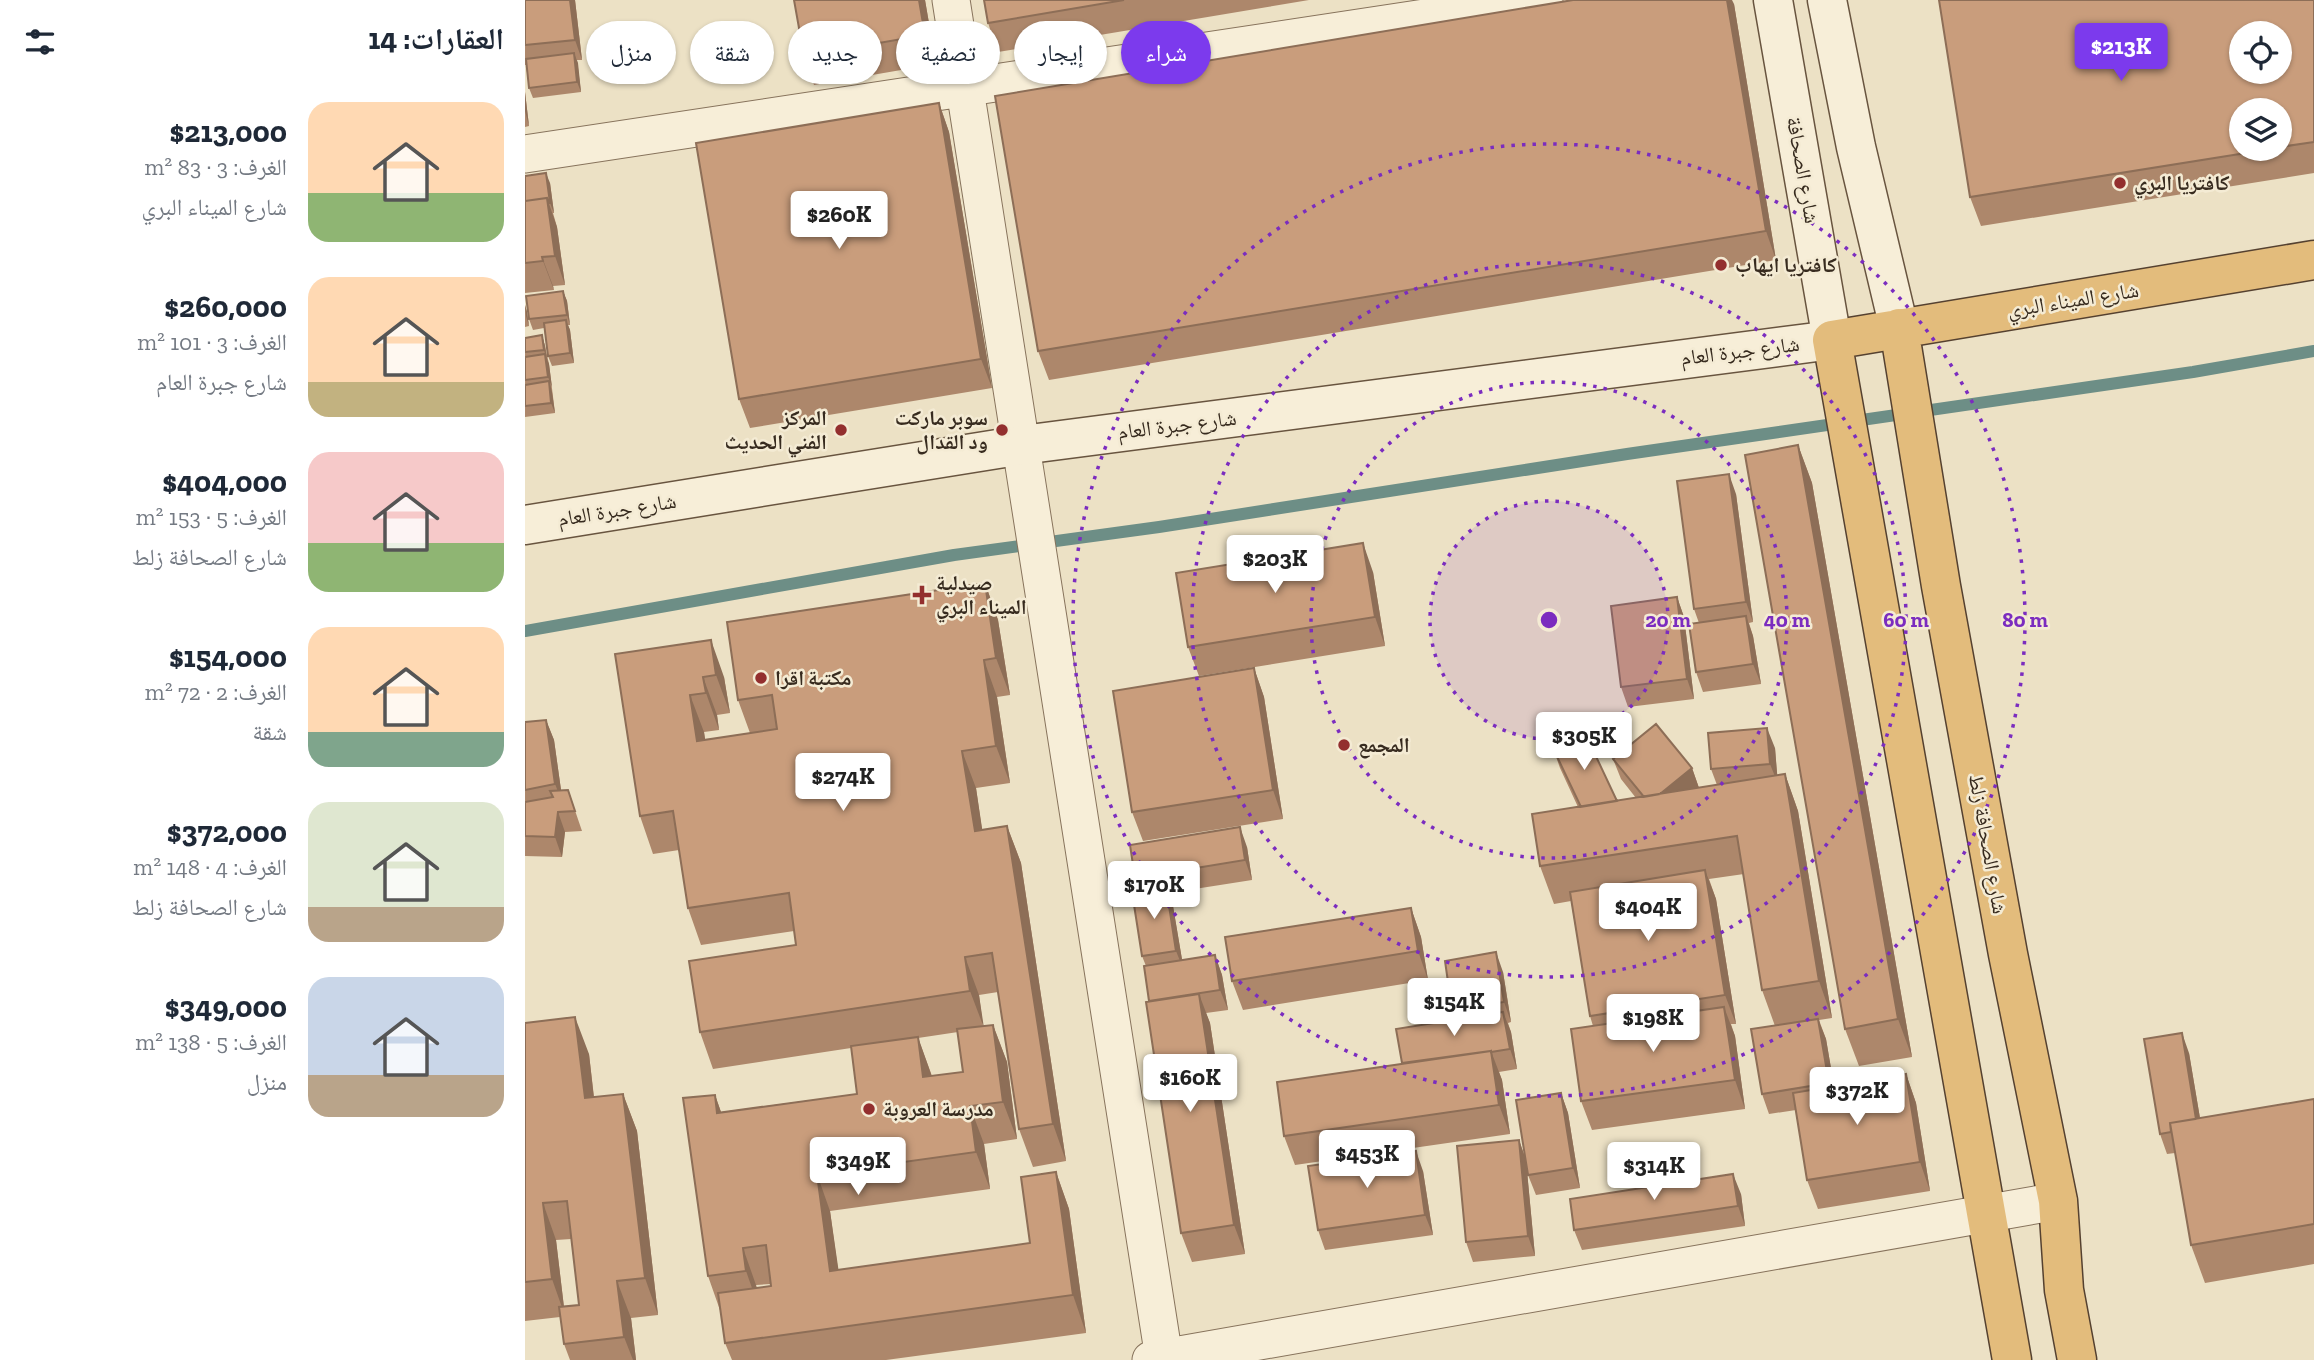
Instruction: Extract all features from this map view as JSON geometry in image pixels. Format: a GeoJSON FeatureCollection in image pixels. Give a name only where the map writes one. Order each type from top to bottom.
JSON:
{"type":"FeatureCollection","features":[{"type":"Feature","properties":{"kind":"highway","name":"شارع الميناء البري"},"geometry":{"type":"LineString","coordinates":[[1832,340],[2314,260]]}},
{"type":"Feature","properties":{"kind":"highway","name":"شارع الصحافة زلط"},"geometry":{"type":"LineString","coordinates":[[1899,328],[1941,586],[2008,954],[2058,1201],[2064,1290],[2077,1360]]}},
{"type":"Feature","properties":{"kind":"highway"},"geometry":{"type":"LineString","coordinates":[[1832,340],[2012,1360]]}},
{"type":"Feature","properties":{"kind":"main road","name":"شارع الصحافة"},"geometry":{"type":"LineString","coordinates":[[1773,0],[1832,340]]}},
{"type":"Feature","properties":{"kind":"main road"},"geometry":{"type":"LineString","coordinates":[[1827,0],[1856,147],[1899,328]]}},
{"type":"Feature","properties":{"kind":"main road","name":"شارع جبرة العام"},"geometry":{"type":"LineString","coordinates":[[525,525],[1022,445],[1832,340]]}},
{"type":"Feature","properties":{"kind":"street"},"geometry":{"type":"LineString","coordinates":[[950,0],[1022,445],[1157,1359],[2058,1201]]}},
{"type":"Feature","properties":{"kind":"street"},"geometry":{"type":"LineString","coordinates":[[525,154],[1544,0]]}},
{"type":"Feature","properties":{"kind":"building"},"geometry":{"type":"Polygon","coordinates":[[[525,0],[570,0],[575,40],[525,45],[525,0]]]}},
{"type":"Feature","properties":{"kind":"building"},"geometry":{"type":"Polygon","coordinates":[[[794,0],[919,0],[923,21],[896,21],[896,40],[882,42],[882,21],[798,21],[794,0]]]}},
{"type":"Feature","properties":{"kind":"building"},"geometry":{"type":"Polygon","coordinates":[[[984,0],[1124,0],[1000,21],[988,21],[984,0]]]}},
{"type":"Feature","properties":{"kind":"building"},"geometry":{"type":"Polygon","coordinates":[[[1573,0],[1727,0],[1766,231],[1038,351],[995,96],[1067,84],[1107,84],[1107,77],[1121,75],[1121,84],[1211,84],[1211,60],[1573,0]]]}},
{"type":"Feature","properties":{"kind":"building"},"geometry":{"type":"Polygon","coordinates":[[[1939,0],[2314,0],[2314,142],[2292,145],[2292,98],[2229,98],[2229,156],[1970,197],[1939,0]]]}},
{"type":"Feature","properties":{"kind":"building"},"geometry":{"type":"Polygon","coordinates":[[[574,53],[577,82],[529,88],[526,59],[574,53]]]}},
{"type":"Feature","properties":{"kind":"building"},"geometry":{"type":"Polygon","coordinates":[[[939,103],[981,359],[739,399],[696,143],[939,103]]]}},
{"type":"Feature","properties":{"kind":"building"},"geometry":{"type":"Polygon","coordinates":[[[546,173],[550,203],[547,198],[525,201],[525,176],[546,173]]]}},
{"type":"Feature","properties":{"kind":"building"},"geometry":{"type":"Polygon","coordinates":[[[547,198],[555,256],[542,257],[543,261],[525,263],[525,201],[547,198]]]}},
{"type":"Feature","properties":{"kind":"building"},"geometry":{"type":"Polygon","coordinates":[[[563,291],[567,315],[529,319],[526,296],[563,291]]]}},
{"type":"Feature","properties":{"kind":"building"},"geometry":{"type":"Polygon","coordinates":[[[566,320],[570,353],[548,356],[544,323],[566,320]]]}},
{"type":"Feature","properties":{"kind":"building"},"geometry":{"type":"Polygon","coordinates":[[[542,335],[544,350],[525,352],[525,338],[542,335]]]}},
{"type":"Feature","properties":{"kind":"building"},"geometry":{"type":"Polygon","coordinates":[[[545,354],[548,377],[525,380],[525,357],[545,354]]]}},
{"type":"Feature","properties":{"kind":"building"},"geometry":{"type":"Polygon","coordinates":[[[549,381],[551,403],[525,406],[525,385],[549,381]]]}},
{"type":"Feature","properties":{"kind":"building"},"geometry":{"type":"Polygon","coordinates":[[[1798,445],[1898,1019],[1845,1029],[1745,455],[1798,445]]]}},
{"type":"Feature","properties":{"kind":"building"},"geometry":{"type":"Polygon","coordinates":[[[1729,474],[1746,602],[1694,609],[1677,481],[1729,474]]]}},
{"type":"Feature","properties":{"kind":"building"},"geometry":{"type":"Polygon","coordinates":[[[1363,543],[1375,617],[1188,647],[1176,573],[1363,543]]]}},
{"type":"Feature","properties":{"kind":"building"},"geometry":{"type":"Polygon","coordinates":[[[985,583],[996,658],[984,660],[996,746],[962,751],[975,831],[1007,826],[1053,1124],[1019,1129],[992,953],[965,957],[970,991],[700,1032],[689,961],[796,945],[789,893],[688,908],[673,811],[640,816],[615,654],[711,640],[716,675],[703,677],[706,693],[690,695],[697,741],[777,729],[772,695],[738,700],[727,622],[985,583]]]}},
{"type":"Feature","properties":{"kind":"building"},"geometry":{"type":"Polygon","coordinates":[[[1677,597],[1687,679],[1621,687],[1611,606],[1677,597]]]}},
{"type":"Feature","properties":{"kind":"building"},"geometry":{"type":"Polygon","coordinates":[[[1746,616],[1753,664],[1696,672],[1689,624],[1746,616]]]}},
{"type":"Feature","properties":{"kind":"building"},"geometry":{"type":"Polygon","coordinates":[[[1254,668],[1273,790],[1132,812],[1113,691],[1254,668]]]}},
{"type":"Feature","properties":{"kind":"building"},"geometry":{"type":"Polygon","coordinates":[[[546,720],[555,784],[525,790],[525,722],[546,720]]]}},
{"type":"Feature","properties":{"kind":"building"},"geometry":{"type":"Polygon","coordinates":[[[1656,724],[1692,768],[1660,794],[1644,797],[1613,759],[1656,724]]]}},
{"type":"Feature","properties":{"kind":"building"},"geometry":{"type":"Polygon","coordinates":[[[1767,728],[1770,764],[1711,769],[1708,733],[1767,728]]]}},
{"type":"Feature","properties":{"kind":"building"},"geometry":{"type":"Polygon","coordinates":[[[1585,733],[1617,801],[1581,807],[1553,748],[1585,733]]]}},
{"type":"Feature","properties":{"kind":"building"},"geometry":{"type":"Polygon","coordinates":[[[1785,774],[1819,981],[1762,990],[1737,836],[1540,866],[1532,814],[1785,774]]]}},
{"type":"Feature","properties":{"kind":"building"},"geometry":{"type":"Polygon","coordinates":[[[568,790],[575,811],[558,812],[555,837],[525,836],[525,802],[553,797],[550,791],[568,790]]]}},
{"type":"Feature","properties":{"kind":"building"},"geometry":{"type":"Polygon","coordinates":[[[1240,827],[1245,860],[1135,878],[1130,845],[1240,827]]]}},
{"type":"Feature","properties":{"kind":"building"},"geometry":{"type":"Polygon","coordinates":[[[1705,870],[1725,995],[1590,1016],[1570,892],[1705,870]]]}},
{"type":"Feature","properties":{"kind":"building"},"geometry":{"type":"Polygon","coordinates":[[[1166,886],[1176,951],[1142,956],[1132,892],[1166,886]]]}},
{"type":"Feature","properties":{"kind":"building"},"geometry":{"type":"Polygon","coordinates":[[[1411,908],[1418,951],[1232,981],[1225,937],[1411,908]]]}},
{"type":"Feature","properties":{"kind":"building"},"geometry":{"type":"Polygon","coordinates":[[[1496,952],[1504,1002],[1452,1010],[1445,961],[1496,952]]]}},
{"type":"Feature","properties":{"kind":"building"},"geometry":{"type":"Polygon","coordinates":[[[1215,955],[1220,990],[1149,1001],[1144,966],[1215,955]]]}},
{"type":"Feature","properties":{"kind":"building"},"geometry":{"type":"Polygon","coordinates":[[[1199,994],[1234,1225],[1181,1233],[1146,1002],[1199,994]]]}},
{"type":"Feature","properties":{"kind":"building"},"geometry":{"type":"Polygon","coordinates":[[[1724,1007],[1735,1080],[1581,1101],[1571,1029],[1724,1007]]]}},
{"type":"Feature","properties":{"kind":"building"},"geometry":{"type":"Polygon","coordinates":[[[1503,1012],[1510,1049],[1402,1063],[1396,1029],[1503,1012]]]}},
{"type":"Feature","properties":{"kind":"building"},"geometry":{"type":"Polygon","coordinates":[[[575,1017],[585,1098],[623,1094],[645,1278],[617,1281],[624,1337],[564,1344],[559,1307],[579,1305],[567,1201],[543,1203],[552,1279],[525,1282],[525,1023],[575,1017]]]}},
{"type":"Feature","properties":{"kind":"building"},"geometry":{"type":"Polygon","coordinates":[[[1818,1019],[1829,1083],[1762,1094],[1751,1029],[1818,1019]]]}},
{"type":"Feature","properties":{"kind":"building"},"geometry":{"type":"Polygon","coordinates":[[[993,1025],[1003,1102],[970,1106],[976,1152],[817,1174],[830,1271],[1030,1243],[1021,1177],[1056,1172],[1073,1295],[725,1343],[718,1293],[771,1286],[766,1245],[743,1248],[746,1271],[708,1276],[683,1098],[715,1095],[717,1113],[857,1094],[851,1046],[918,1037],[923,1077],[963,1072],[957,1029],[993,1025]]]}},
{"type":"Feature","properties":{"kind":"building"},"geometry":{"type":"Polygon","coordinates":[[[2182,1033],[2196,1119],[2170,1123],[2171,1132],[2160,1134],[2144,1039],[2182,1033]]]}},
{"type":"Feature","properties":{"kind":"building"},"geometry":{"type":"Polygon","coordinates":[[[1491,1051],[1499,1105],[1284,1136],[1277,1082],[1491,1051]]]}},
{"type":"Feature","properties":{"kind":"building"},"geometry":{"type":"Polygon","coordinates":[[[1906,1074],[1920,1162],[1807,1180],[1793,1093],[1906,1074]]]}},
{"type":"Feature","properties":{"kind":"building"},"geometry":{"type":"Polygon","coordinates":[[[1561,1093],[1573,1168],[1528,1175],[1516,1100],[1561,1093]]]}},
{"type":"Feature","properties":{"kind":"building"},"geometry":{"type":"Polygon","coordinates":[[[2314,1099],[2314,1224],[2191,1245],[2170,1123],[2314,1099]]]}},
{"type":"Feature","properties":{"kind":"building"},"geometry":{"type":"Polygon","coordinates":[[[1519,1140],[1528,1236],[1466,1242],[1457,1146],[1519,1140]]]}},
{"type":"Feature","properties":{"kind":"building"},"geometry":{"type":"Polygon","coordinates":[[[1416,1151],[1425,1215],[1318,1230],[1308,1166],[1416,1151]]]}},
{"type":"Feature","properties":{"kind":"building"},"geometry":{"type":"Polygon","coordinates":[[[1733,1174],[1738,1206],[1574,1230],[1570,1199],[1733,1174]]]}},
{"type":"Feature","properties":{"kind":"waterway"},"geometry":{"type":"LineString","coordinates":[[525,631],[954,555],[1159,527],[1627,454],[2193,372],[2314,351]]}},
{"type":"Feature","properties":{"kind":"place","name":"كافتريا البري"},"geometry":{"type":"Point","coordinates":[2120,183]}},
{"type":"Feature","properties":{"kind":"place","name":"كافتريا ايهاب"},"geometry":{"type":"Point","coordinates":[1721,265]}},
{"type":"Feature","properties":{"kind":"place","name":"المركز الفني الحديث"},"geometry":{"type":"Point","coordinates":[841,430]}},
{"type":"Feature","properties":{"kind":"place","name":"سوبر ماركت ود القدال"},"geometry":{"type":"Point","coordinates":[1002,430]}},
{"type":"Feature","properties":{"kind":"place","name":"صيدلية الميناء البري"},"geometry":{"type":"Point","coordinates":[922,595]}},
{"type":"Feature","properties":{"kind":"place","name":"مكتبة اقرا"},"geometry":{"type":"Point","coordinates":[761,678]}},
{"type":"Feature","properties":{"kind":"place","name":"المجمع"},"geometry":{"type":"Point","coordinates":[1344,745]}},
{"type":"Feature","properties":{"kind":"place","name":"مدرسة العروبة"},"geometry":{"type":"Point","coordinates":[869,1109]}}]}
